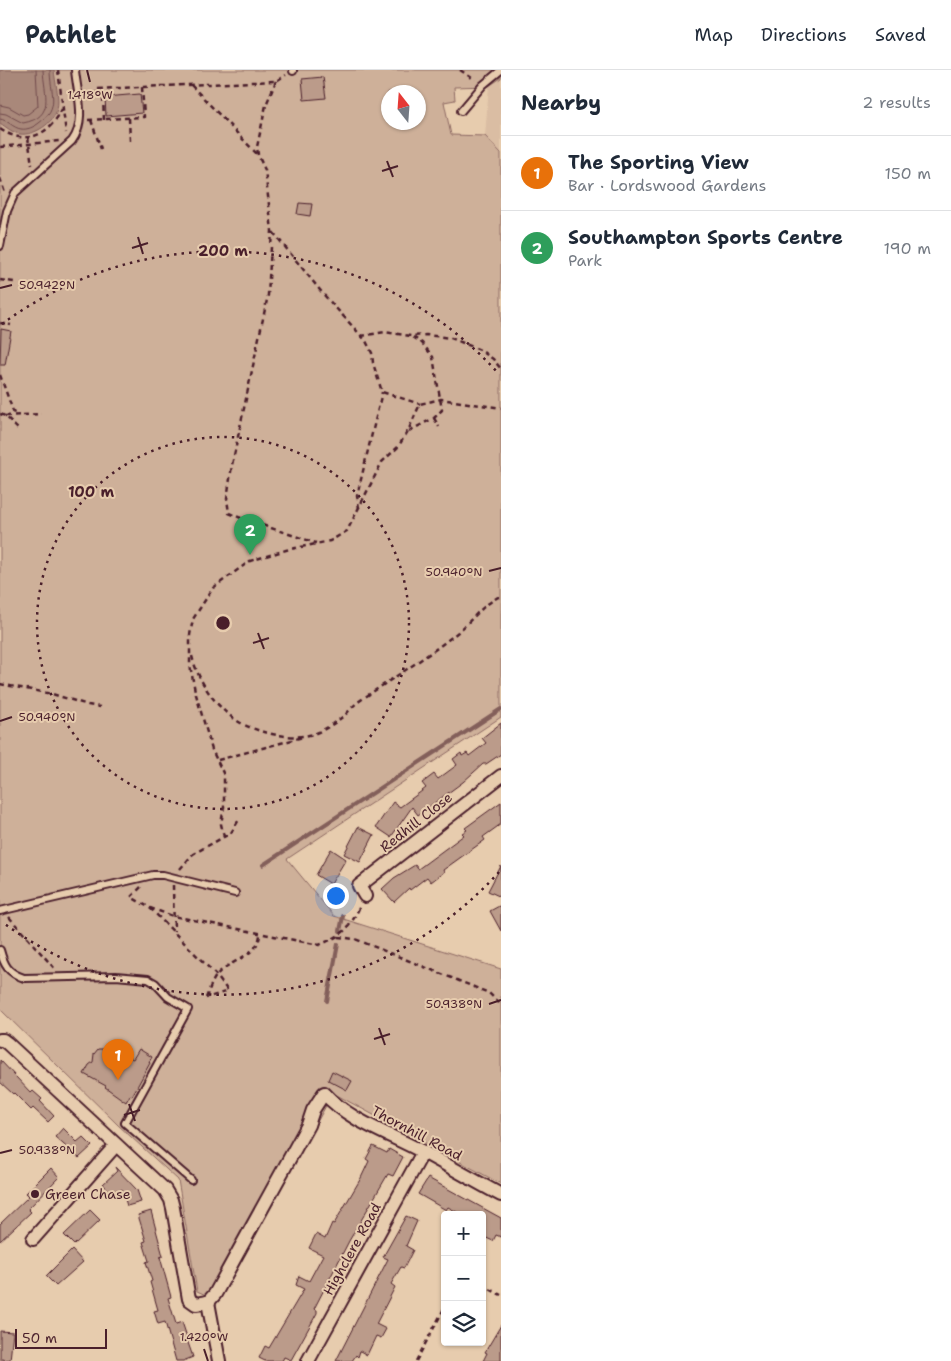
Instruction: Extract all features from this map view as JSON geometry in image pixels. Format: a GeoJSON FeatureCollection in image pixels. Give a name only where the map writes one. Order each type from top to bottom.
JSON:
{"type":"FeatureCollection","features":[{"type":"Feature","properties":{"kind":"street","name":"Redhill Close"},"geometry":{"type":"LineString","coordinates":[[365,896],[359,886],[501,776]]}},
{"type":"Feature","properties":{"kind":"street"},"geometry":{"type":"LineString","coordinates":[[0,1040],[7,1043],[160,1184],[169,1195],[174,1208],[189,1299],[196,1304],[208,1302],[219,1361]]}},
{"type":"Feature","properties":{"kind":"street","name":"Thornhill Road"},"geometry":{"type":"LineString","coordinates":[[208,1302],[215,1294],[269,1197],[324,1093],[345,1112],[501,1195]]}},
{"type":"Feature","properties":{"kind":"street"},"geometry":{"type":"LineString","coordinates":[[33,1239],[116,1145]]}},
{"type":"Feature","properties":{"kind":"street","name":"Highclere Road"},"geometry":{"type":"LineString","coordinates":[[308,1361],[423,1152]]}},
{"type":"Feature","properties":{"kind":"lane"},"geometry":{"type":"LineString","coordinates":[[0,246],[9,204],[15,194],[79,133],[81,121],[75,70]]}},
{"type":"Feature","properties":{"kind":"lane"},"geometry":{"type":"LineString","coordinates":[[461,111],[483,85],[501,70]]}},
{"type":"Feature","properties":{"kind":"lane"},"geometry":{"type":"LineString","coordinates":[[2,911],[153,874],[235,893]]}},
{"type":"Feature","properties":{"kind":"lane"},"geometry":{"type":"LineString","coordinates":[[0,950],[9,971],[24,978],[128,977],[148,979],[155,983],[168,997],[188,1009],[125,1123],[191,1180]]}},
{"type":"Feature","properties":{"kind":"path"},"geometry":{"type":"LineString","coordinates":[[58,70],[66,134]]}},
{"type":"Feature","properties":{"kind":"path"},"geometry":{"type":"LineString","coordinates":[[78,96],[96,95],[96,89],[276,81],[293,70]]}},
{"type":"Feature","properties":{"kind":"path"},"geometry":{"type":"LineString","coordinates":[[460,70],[483,85]]}},
{"type":"Feature","properties":{"kind":"path"},"geometry":{"type":"LineString","coordinates":[[276,81],[266,105],[257,147],[258,155],[265,170],[272,231],[268,294],[232,465],[227,498],[229,513],[318,544]]}},
{"type":"Feature","properties":{"kind":"path"},"geometry":{"type":"LineString","coordinates":[[191,85],[258,155]]}},
{"type":"Feature","properties":{"kind":"path"},"geometry":{"type":"LineString","coordinates":[[81,121],[144,117],[142,87]]}},
{"type":"Feature","properties":{"kind":"path"},"geometry":{"type":"LineString","coordinates":[[104,120],[103,97],[105,97]]}},
{"type":"Feature","properties":{"kind":"path"},"geometry":{"type":"LineString","coordinates":[[0,129],[16,137],[28,138],[40,134],[54,123],[62,108]]}},
{"type":"Feature","properties":{"kind":"path"},"geometry":{"type":"LineString","coordinates":[[129,118],[130,140]]}},
{"type":"Feature","properties":{"kind":"path"},"geometry":{"type":"LineString","coordinates":[[91,120],[101,149]]}},
{"type":"Feature","properties":{"kind":"path"},"geometry":{"type":"LineString","coordinates":[[28,138],[33,177]]}},
{"type":"Feature","properties":{"kind":"path"},"geometry":{"type":"LineString","coordinates":[[0,147],[61,140]]}},
{"type":"Feature","properties":{"kind":"path"},"geometry":{"type":"LineString","coordinates":[[0,178],[5,194]]}},
{"type":"Feature","properties":{"kind":"path"},"geometry":{"type":"LineString","coordinates":[[272,231],[324,295],[361,336],[372,353],[373,363],[382,392],[357,496],[359,508]]}},
{"type":"Feature","properties":{"kind":"path"},"geometry":{"type":"LineString","coordinates":[[0,280],[14,282]]}},
{"type":"Feature","properties":{"kind":"path"},"geometry":{"type":"LineString","coordinates":[[0,323],[11,325]]}},
{"type":"Feature","properties":{"kind":"path"},"geometry":{"type":"LineString","coordinates":[[361,336],[385,332],[412,336],[426,335],[451,338],[480,350],[493,359],[501,369]]}},
{"type":"Feature","properties":{"kind":"path"},"geometry":{"type":"LineString","coordinates":[[408,431],[434,418],[442,410],[433,357],[422,343],[412,336]]}},
{"type":"Feature","properties":{"kind":"path"},"geometry":{"type":"LineString","coordinates":[[0,375],[14,414]]}},
{"type":"Feature","properties":{"kind":"path"},"geometry":{"type":"LineString","coordinates":[[382,392],[420,404],[440,399],[501,408]]}},
{"type":"Feature","properties":{"kind":"path"},"geometry":{"type":"LineString","coordinates":[[224,837],[221,824],[224,806],[224,775],[212,750],[195,691],[190,665],[193,619],[213,588],[250,561],[286,550],[330,541],[347,531],[382,462],[398,447],[408,431],[420,404]]}},
{"type":"Feature","properties":{"kind":"path"},"geometry":{"type":"LineString","coordinates":[[0,414],[18,428]]}},
{"type":"Feature","properties":{"kind":"path"},"geometry":{"type":"LineString","coordinates":[[5,416],[14,414],[37,416],[41,414]]}},
{"type":"Feature","properties":{"kind":"path"},"geometry":{"type":"LineString","coordinates":[[434,418],[439,427]]}},
{"type":"Feature","properties":{"kind":"path"},"geometry":{"type":"LineString","coordinates":[[218,760],[309,736],[333,724],[356,703],[402,673],[458,631],[481,611],[489,601],[501,596]]}},
{"type":"Feature","properties":{"kind":"path"},"geometry":{"type":"LineString","coordinates":[[190,652],[208,693],[233,718],[259,731],[294,737],[309,736]]}},
{"type":"Feature","properties":{"kind":"path"},"geometry":{"type":"LineString","coordinates":[[0,684],[52,694],[100,707]]}},
{"type":"Feature","properties":{"kind":"path"},"geometry":{"type":"LineString","coordinates":[[174,933],[173,878],[193,854],[231,833],[240,818]]}},
{"type":"Feature","properties":{"kind":"path"},"geometry":{"type":"LineString","coordinates":[[153,874],[131,897],[150,908],[173,916],[319,945],[338,937],[349,928],[365,896]]}},
{"type":"Feature","properties":{"kind":"path"},"geometry":{"type":"LineString","coordinates":[[150,908],[216,975],[228,991],[206,998],[216,975],[250,952],[258,943],[260,934]]}},
{"type":"Feature","properties":{"kind":"path"},"geometry":{"type":"LineString","coordinates":[[2,911],[62,977]]}},
{"type":"Feature","properties":{"kind":"path"},"geometry":{"type":"LineString","coordinates":[[338,937],[355,939],[490,993],[501,1005]]}},
{"type":"Feature","properties":{"kind":"path"},"geometry":{"type":"LineString","coordinates":[[486,1287],[501,1295]]}},
{"type":"Feature","properties":{"kind":"path"},"geometry":{"type":"LineString","coordinates":[[416,1361],[441,1314]]}},
{"type":"Feature","properties":{"kind":"shaded area"},"geometry":{"type":"Polygon","coordinates":[[[0,70],[501,70],[501,78],[489,86],[454,87],[455,100],[444,102],[451,135],[485,136],[501,153],[501,717],[287,859],[334,916],[501,969],[501,1184],[333,1093],[219,1301],[197,1291],[178,1180],[118,1125],[0,1009],[0,70]]]}},
{"type":"Feature","properties":{"kind":"shaded area"},"geometry":{"type":"Polygon","coordinates":[[[501,78],[501,153],[485,136],[489,86],[501,78]]]}},
{"type":"Feature","properties":{"kind":"water"},"geometry":{"type":"Polygon","coordinates":[[[0,70],[54,70],[58,105],[55,114],[48,124],[37,131],[20,134],[0,123],[0,70]]]}},
{"type":"Feature","properties":{"kind":"building"},"geometry":{"type":"Polygon","coordinates":[[[323,77],[326,98],[304,100],[302,79],[323,77]]]}},
{"type":"Feature","properties":{"kind":"building"},"geometry":{"type":"Polygon","coordinates":[[[140,94],[142,113],[106,116],[105,97],[140,94]]]}},
{"type":"Feature","properties":{"kind":"building"},"geometry":{"type":"Polygon","coordinates":[[[299,203],[312,204],[310,216],[297,214],[299,203]]]}},
{"type":"Feature","properties":{"kind":"building"},"geometry":{"type":"Polygon","coordinates":[[[1,329],[11,331],[5,365],[0,365],[1,329]]]}},
{"type":"Feature","properties":{"kind":"building"},"geometry":{"type":"Polygon","coordinates":[[[501,723],[501,754],[483,764],[463,782],[418,815],[412,807],[391,837],[376,827],[393,802],[400,807],[426,788],[422,783],[434,774],[438,779],[457,765],[453,759],[461,753],[462,756],[467,753],[469,756],[486,743],[482,738],[501,723]]]}},
{"type":"Feature","properties":{"kind":"building"},"geometry":{"type":"Polygon","coordinates":[[[501,802],[501,824],[483,837],[485,840],[443,870],[444,872],[431,882],[427,877],[410,890],[409,888],[394,902],[382,889],[394,878],[415,865],[418,869],[464,835],[462,833],[467,830],[465,828],[501,802]]]}},
{"type":"Feature","properties":{"kind":"building"},"geometry":{"type":"Polygon","coordinates":[[[358,827],[374,835],[360,862],[344,854],[358,827]]]}},
{"type":"Feature","properties":{"kind":"building"},"geometry":{"type":"Polygon","coordinates":[[[331,849],[346,859],[331,884],[316,875],[331,849]]]}},
{"type":"Feature","properties":{"kind":"building"},"geometry":{"type":"Polygon","coordinates":[[[501,866],[501,897],[488,891],[501,866]]]}},
{"type":"Feature","properties":{"kind":"building"},"geometry":{"type":"Polygon","coordinates":[[[501,905],[501,931],[490,911],[501,905]]]}},
{"type":"Feature","properties":{"kind":"building"},"geometry":{"type":"Polygon","coordinates":[[[98,1049],[104,1049],[127,1061],[129,1057],[133,1059],[139,1049],[152,1057],[132,1096],[130,1095],[126,1102],[106,1086],[84,1074],[93,1062],[94,1054],[98,1049]]]}},
{"type":"Feature","properties":{"kind":"building"},"geometry":{"type":"Polygon","coordinates":[[[0,1060],[31,1093],[33,1091],[42,1099],[40,1101],[54,1116],[48,1122],[33,1108],[31,1110],[0,1082],[0,1060]]]}},
{"type":"Feature","properties":{"kind":"building"},"geometry":{"type":"Polygon","coordinates":[[[332,1071],[352,1081],[347,1090],[328,1080],[332,1071]]]}},
{"type":"Feature","properties":{"kind":"building"},"geometry":{"type":"Polygon","coordinates":[[[63,1128],[77,1142],[83,1137],[92,1146],[79,1158],[55,1137],[63,1128]]]}},
{"type":"Feature","properties":{"kind":"building"},"geometry":{"type":"Polygon","coordinates":[[[373,1146],[387,1153],[389,1149],[403,1157],[393,1176],[388,1174],[349,1241],[314,1309],[317,1310],[317,1313],[291,1360],[284,1357],[282,1361],[265,1361],[259,1358],[265,1346],[269,1348],[304,1289],[296,1285],[299,1276],[309,1281],[323,1255],[309,1248],[316,1234],[325,1239],[332,1223],[334,1224],[361,1178],[369,1161],[366,1159],[373,1146]]]}},
{"type":"Feature","properties":{"kind":"building"},"geometry":{"type":"Polygon","coordinates":[[[115,1167],[137,1190],[141,1202],[127,1206],[122,1189],[114,1196],[103,1184],[117,1171],[115,1167]]]}},
{"type":"Feature","properties":{"kind":"building"},"geometry":{"type":"Polygon","coordinates":[[[51,1168],[59,1177],[28,1209],[31,1212],[0,1241],[0,1224],[29,1196],[26,1193],[51,1168]]]}},
{"type":"Feature","properties":{"kind":"building"},"geometry":{"type":"Polygon","coordinates":[[[428,1178],[501,1218],[501,1237],[496,1235],[493,1241],[486,1238],[486,1211],[455,1211],[448,1207],[446,1210],[418,1194],[428,1178]]]}},
{"type":"Feature","properties":{"kind":"building"},"geometry":{"type":"Polygon","coordinates":[[[90,1210],[100,1220],[74,1245],[64,1235],[90,1210]]]}},
{"type":"Feature","properties":{"kind":"building"},"geometry":{"type":"Polygon","coordinates":[[[151,1211],[163,1256],[160,1257],[171,1297],[168,1298],[176,1324],[182,1322],[193,1357],[183,1361],[176,1361],[165,1322],[158,1324],[154,1311],[158,1310],[146,1262],[149,1261],[143,1242],[146,1241],[138,1215],[151,1211]]]}},
{"type":"Feature","properties":{"kind":"building"},"geometry":{"type":"Polygon","coordinates":[[[406,1216],[417,1221],[406,1246],[413,1250],[404,1268],[401,1267],[391,1284],[395,1287],[376,1324],[386,1329],[381,1338],[376,1336],[367,1355],[360,1351],[358,1357],[356,1355],[352,1361],[336,1361],[388,1259],[383,1257],[406,1216]]]}},
{"type":"Feature","properties":{"kind":"building"},"geometry":{"type":"Polygon","coordinates":[[[72,1250],[83,1262],[56,1286],[46,1276],[72,1250]]]}},
{"type":"Feature","properties":{"kind":"building"},"geometry":{"type":"Polygon","coordinates":[[[501,1325],[501,1361],[483,1361],[487,1353],[485,1352],[501,1325]]]}},
{"type":"Feature","properties":{"kind":"building"},"geometry":{"type":"Polygon","coordinates":[[[0,1331],[13,1332],[10,1360],[0,1359],[0,1331]]]}},
{"type":"Feature","properties":{"kind":"waterway"},"geometry":{"type":"LineString","coordinates":[[263,865],[501,709]]}},
{"type":"Feature","properties":{"kind":"waterway"},"geometry":{"type":"LineString","coordinates":[[340,931],[343,916]]}},
{"type":"Feature","properties":{"kind":"waterway"},"geometry":{"type":"LineString","coordinates":[[327,1001],[338,944]]}},
{"type":"Feature","properties":{"kind":"place","name":"Southampton Sports Centre"},"geometry":{"type":"Point","coordinates":[250,555]}},
{"type":"Feature","properties":{"kind":"place","name":"The Sporting View"},"geometry":{"type":"Point","coordinates":[118,1080]}},
{"type":"Feature","properties":{"kind":"place","name":"Green Chase"},"geometry":{"type":"Point","coordinates":[35,1194]}}]}
